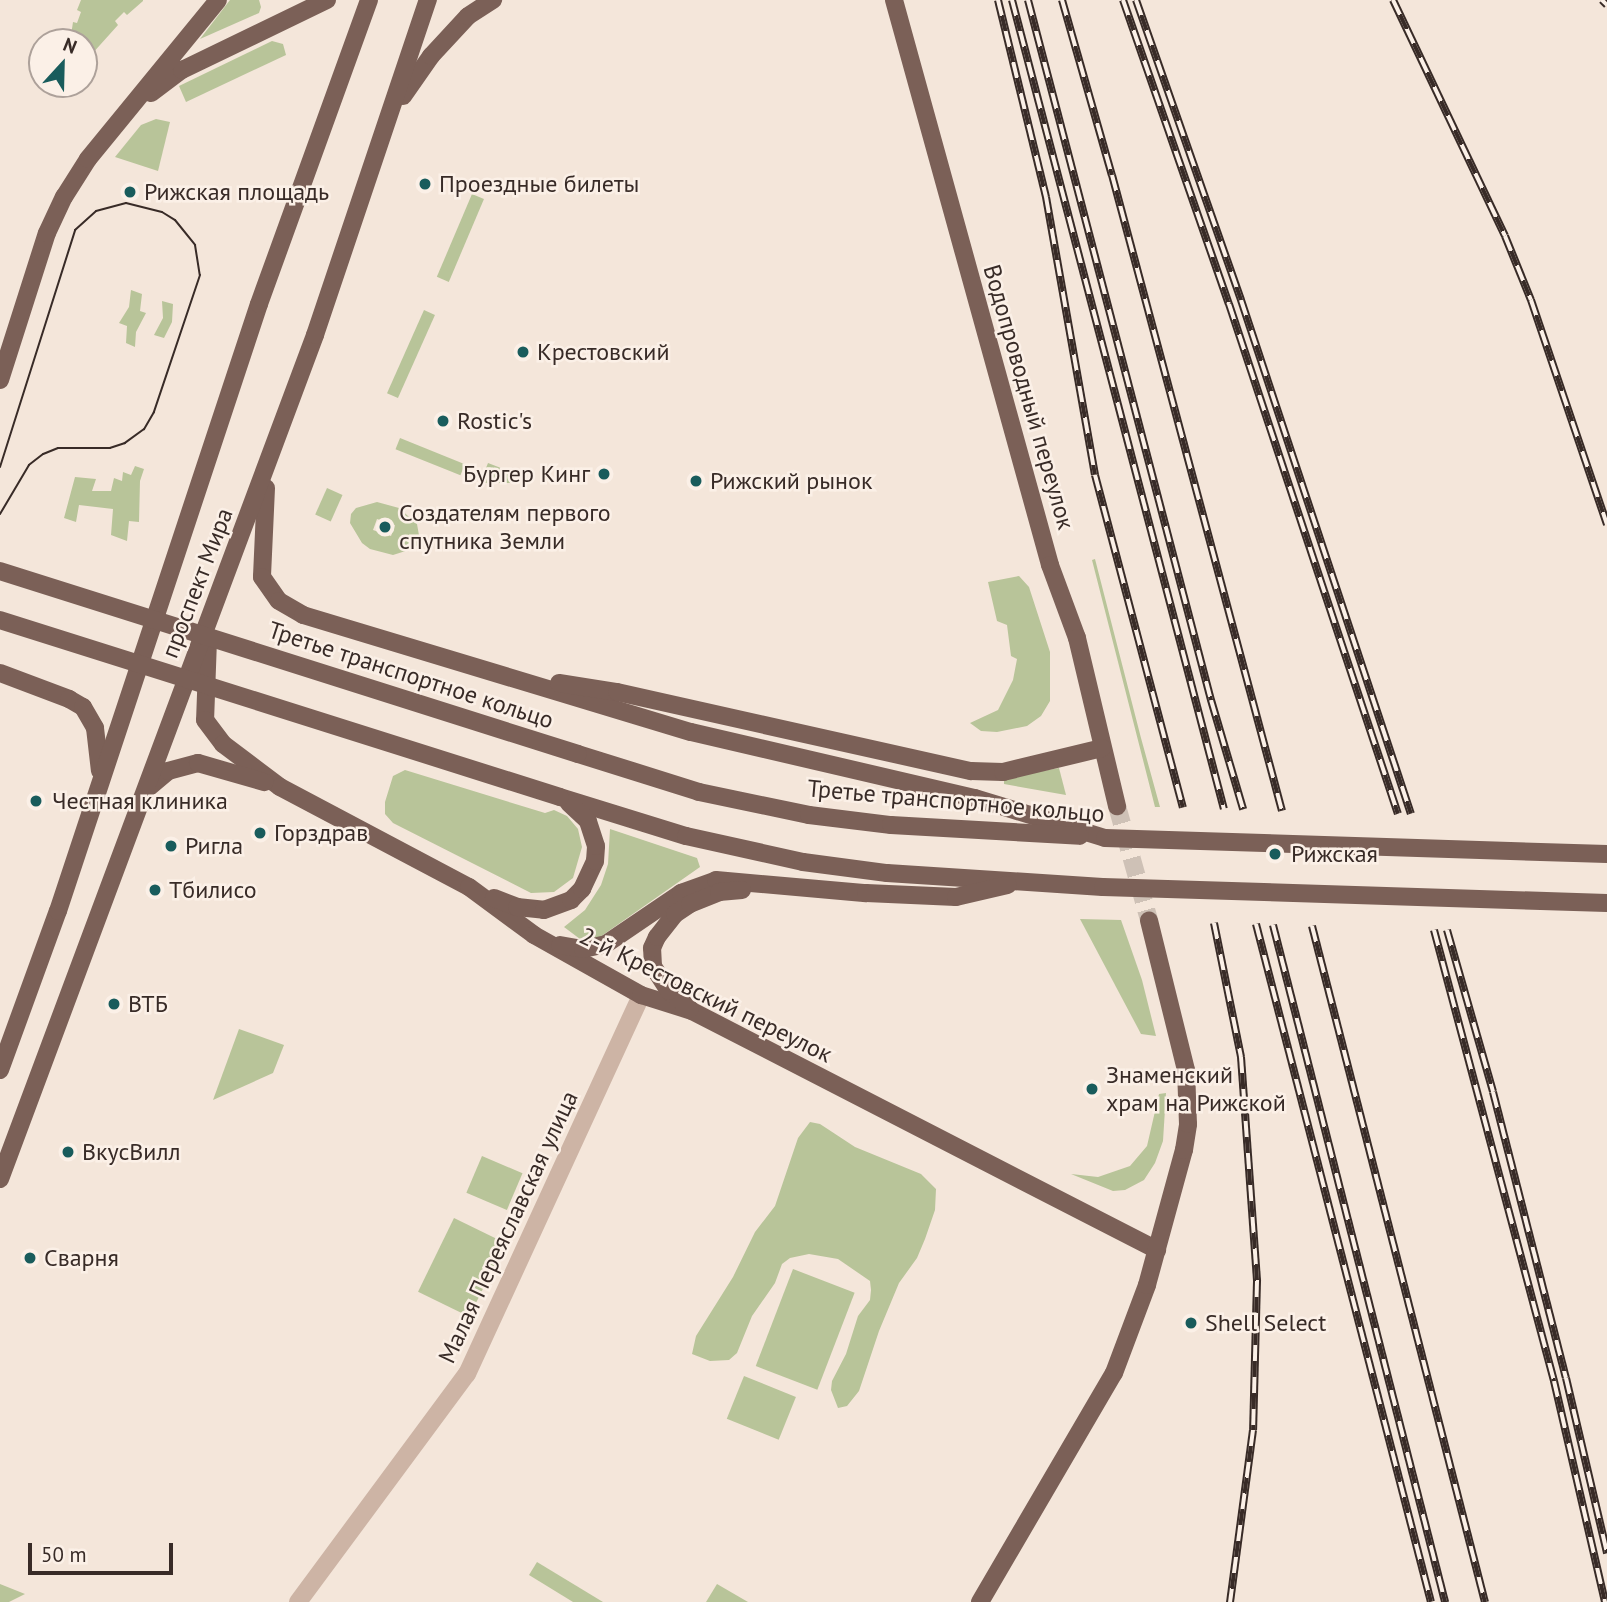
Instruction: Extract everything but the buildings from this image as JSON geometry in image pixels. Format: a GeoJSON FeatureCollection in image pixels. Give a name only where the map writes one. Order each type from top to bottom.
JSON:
{"type":"FeatureCollection","features":[{"type":"Feature","properties":{"kind":"main road"},"geometry":{"type":"LineString","coordinates":[[0,380],[47,233],[58,209],[88,159],[218,0]]}},
{"type":"Feature","properties":{"kind":"main road"},"geometry":{"type":"LineString","coordinates":[[134,106],[181,70],[327,0]]}},
{"type":"Feature","properties":{"kind":"main road","name":"проспект Мира"},"geometry":{"type":"LineString","coordinates":[[0,1070],[100,788],[259,304],[369,0]]}},
{"type":"Feature","properties":{"kind":"main road","name":"проспект Мира"},"geometry":{"type":"LineString","coordinates":[[0,1179],[268,462],[382,140],[428,0]]}},
{"type":"Feature","properties":{"kind":"main road"},"geometry":{"type":"LineString","coordinates":[[382,140],[409,87],[431,56],[468,16],[492,0]]}},
{"type":"Feature","properties":{"kind":"main road","name":"Водопроводный переулок"},"geometry":{"type":"LineString","coordinates":[[894,0],[1050,565],[1077,638],[1118,806]]}},
{"type":"Feature","properties":{"kind":"main road"},"geometry":{"type":"LineString","coordinates":[[268,462],[262,523],[262,577],[279,601],[319,621],[753,749],[975,798],[1105,838]]}},
{"type":"Feature","properties":{"kind":"main road","name":"Третье транспортное кольцо"},"geometry":{"type":"LineString","coordinates":[[0,571],[699,792],[809,815],[891,825],[1105,838],[1607,854]]}},
{"type":"Feature","properties":{"kind":"main road","name":"2-й Крестовский переулок"},"geometry":{"type":"LineString","coordinates":[[209,619],[205,720],[223,744],[280,787],[469,887],[543,940],[641,995],[692,1011],[1157,1250]]}},
{"type":"Feature","properties":{"kind":"main road"},"geometry":{"type":"LineString","coordinates":[[0,620],[687,836],[803,862],[887,873],[1022,883],[1607,903]]}},
{"type":"Feature","properties":{"kind":"main road"},"geometry":{"type":"LineString","coordinates":[[0,673],[69,699],[88,713],[98,739],[100,788]]}},
{"type":"Feature","properties":{"kind":"main road"},"geometry":{"type":"LineString","coordinates":[[510,678],[617,692],[971,771],[1003,772],[1102,748]]}},
{"type":"Feature","properties":{"kind":"main road","name":"2-й Крестовский переулок"},"geometry":{"type":"LineString","coordinates":[[145,791],[168,771],[198,763],[280,787]]}},
{"type":"Feature","properties":{"kind":"main road"},"geometry":{"type":"LineString","coordinates":[[469,887],[532,910],[558,907],[571,900],[591,875],[596,846],[593,832],[582,813],[560,797]]}},
{"type":"Feature","properties":{"kind":"main road"},"geometry":{"type":"LineString","coordinates":[[543,940],[583,949],[606,944],[681,893],[716,880],[790,887],[967,896],[1022,883]]}},
{"type":"Feature","properties":{"kind":"main road"},"geometry":{"type":"LineString","coordinates":[[692,1011],[669,991],[653,966],[652,947],[664,926],[690,904],[719,892],[790,887]]}},
{"type":"Feature","properties":{"kind":"main road"},"geometry":{"type":"LineString","coordinates":[[980,1602],[1114,1373],[1157,1250],[1184,1150],[1188,1100],[1181,1040],[1149,920]]}},
{"type":"Feature","properties":{"kind":"street","name":"Малая Переяславская улица"},"geometry":{"type":"LineString","coordinates":[[298,1602],[467,1374],[489,1334],[641,995]]}},
{"type":"Feature","properties":{"kind":"green space"},"geometry":{"type":"Polygon","coordinates":[[[81,0],[143,0],[127,15],[124,12],[115,21],[118,25],[98,47],[98,28],[72,28],[73,22],[77,23],[81,12],[77,10],[81,0]]]}},
{"type":"Feature","properties":{"kind":"green space"},"geometry":{"type":"Polygon","coordinates":[[[230,0],[259,0],[259,13],[200,39],[230,0]]]}},
{"type":"Feature","properties":{"kind":"green space"},"geometry":{"type":"Polygon","coordinates":[[[272,41],[283,44],[286,55],[186,102],[179,86],[272,41]]]}},
{"type":"Feature","properties":{"kind":"green space"},"geometry":{"type":"Polygon","coordinates":[[[156,119],[170,122],[158,171],[115,157],[141,125],[156,119]]]}},
{"type":"Feature","properties":{"kind":"green space"},"geometry":{"type":"Polygon","coordinates":[[[472,194],[484,199],[449,282],[437,277],[472,194]]]}},
{"type":"Feature","properties":{"kind":"green space"},"geometry":{"type":"Polygon","coordinates":[[[131,290],[142,294],[140,311],[146,313],[136,332],[135,347],[126,343],[127,326],[119,323],[129,307],[131,290]]]}},
{"type":"Feature","properties":{"kind":"green space"},"geometry":{"type":"Polygon","coordinates":[[[162,301],[173,304],[172,322],[164,338],[154,335],[163,318],[162,301]]]}},
{"type":"Feature","properties":{"kind":"green space"},"geometry":{"type":"Polygon","coordinates":[[[424,310],[435,315],[398,398],[387,393],[424,310]]]}},
{"type":"Feature","properties":{"kind":"green space"},"geometry":{"type":"Polygon","coordinates":[[[400,438],[465,464],[460,475],[396,449],[400,438]]]}},
{"type":"Feature","properties":{"kind":"green space"},"geometry":{"type":"Polygon","coordinates":[[[488,463],[527,478],[525,483],[480,483],[488,463]]]}},
{"type":"Feature","properties":{"kind":"green space"},"geometry":{"type":"Polygon","coordinates":[[[135,466],[144,469],[140,481],[139,522],[129,521],[127,541],[111,535],[113,509],[79,505],[76,522],[64,518],[75,477],[96,479],[92,491],[111,491],[114,478],[122,481],[123,472],[131,475],[135,466]]]}},
{"type":"Feature","properties":{"kind":"green space"},"geometry":{"type":"Polygon","coordinates":[[[327,488],[343,495],[331,521],[315,514],[327,488]]]}},
{"type":"Feature","properties":{"kind":"green space"},"geometry":{"type":"Polygon","coordinates":[[[377,502],[399,508],[417,524],[420,541],[415,548],[393,555],[370,549],[362,543],[350,523],[351,514],[356,508],[377,502]],[[377,519],[373,530],[391,536],[395,525],[377,519]]]}},
{"type":"Feature","properties":{"kind":"green space"},"geometry":{"type":"Polygon","coordinates":[[[1095,559],[1160,807],[1155,807],[1092,560],[1095,559]]]}},
{"type":"Feature","properties":{"kind":"green space"},"geometry":{"type":"Polygon","coordinates":[[[1019,576],[1029,587],[1050,652],[1050,701],[1041,716],[1027,726],[997,732],[981,731],[970,723],[998,710],[1013,680],[1017,659],[1011,656],[1007,625],[997,621],[988,582],[1019,576]]]}},
{"type":"Feature","properties":{"kind":"green space"},"geometry":{"type":"Polygon","coordinates":[[[1059,768],[1066,795],[1004,784],[1004,778],[1059,768]]]}},
{"type":"Feature","properties":{"kind":"green space"},"geometry":{"type":"Polygon","coordinates":[[[405,770],[545,813],[554,810],[567,816],[578,829],[582,847],[573,878],[554,892],[531,893],[393,823],[385,814],[385,802],[393,776],[405,770]]]}},
{"type":"Feature","properties":{"kind":"green space"},"geometry":{"type":"Polygon","coordinates":[[[610,829],[697,858],[700,867],[600,937],[580,939],[564,927],[585,910],[601,885],[608,864],[610,829]]]}},
{"type":"Feature","properties":{"kind":"green space"},"geometry":{"type":"Polygon","coordinates":[[[1080,919],[1121,920],[1142,980],[1156,1036],[1141,1034],[1080,919]]]}},
{"type":"Feature","properties":{"kind":"green space"},"geometry":{"type":"Polygon","coordinates":[[[239,1029],[284,1045],[273,1073],[213,1100],[239,1029]]]}},
{"type":"Feature","properties":{"kind":"green space"},"geometry":{"type":"Polygon","coordinates":[[[1166,1093],[1163,1141],[1155,1163],[1144,1180],[1125,1190],[1113,1191],[1071,1174],[1098,1177],[1130,1166],[1147,1146],[1159,1094],[1166,1093]]]}},
{"type":"Feature","properties":{"kind":"green space"},"geometry":{"type":"Polygon","coordinates":[[[810,1122],[820,1124],[855,1147],[921,1174],[936,1189],[935,1210],[925,1239],[917,1258],[899,1283],[859,1391],[847,1406],[838,1408],[831,1390],[832,1381],[846,1354],[858,1316],[870,1300],[871,1290],[870,1281],[838,1259],[809,1254],[790,1258],[782,1264],[775,1283],[752,1316],[737,1353],[729,1360],[710,1361],[692,1354],[696,1336],[733,1277],[755,1232],[775,1206],[798,1138],[810,1122]]]}},
{"type":"Feature","properties":{"kind":"green space"},"geometry":{"type":"Polygon","coordinates":[[[482,1156],[523,1173],[507,1210],[466,1193],[482,1156]]]}},
{"type":"Feature","properties":{"kind":"green space"},"geometry":{"type":"Polygon","coordinates":[[[454,1218],[505,1243],[469,1317],[418,1292],[454,1218]]]}},
{"type":"Feature","properties":{"kind":"green space"},"geometry":{"type":"Polygon","coordinates":[[[793,1269],[855,1293],[817,1390],[756,1366],[793,1269]]]}},
{"type":"Feature","properties":{"kind":"green space"},"geometry":{"type":"Polygon","coordinates":[[[744,1376],[796,1397],[779,1440],[727,1419],[744,1376]]]}},
{"type":"Feature","properties":{"kind":"green space"},"geometry":{"type":"Polygon","coordinates":[[[537,1562],[603,1602],[573,1602],[529,1575],[537,1562]]]}},
{"type":"Feature","properties":{"kind":"green space"},"geometry":{"type":"Polygon","coordinates":[[[0,1584],[25,1594],[9,1602],[0,1602],[0,1584]]]}},
{"type":"Feature","properties":{"kind":"green space"},"geometry":{"type":"Polygon","coordinates":[[[717,1584],[748,1602],[706,1602],[717,1584]]]}},
{"type":"Feature","properties":{"kind":"tunnel"},"geometry":{"type":"LineString","coordinates":[[1117,806],[1149,920]]}},
{"type":"Feature","properties":{"kind":"tram line"},"geometry":{"type":"LineString","coordinates":[[0,467],[75,230],[96,211],[126,203],[162,212],[175,220],[195,245],[200,275],[154,412],[144,429],[125,443],[110,448],[58,448],[43,454],[29,465],[0,514]]}},
{"type":"Feature","properties":{"kind":"railway"},"geometry":{"type":"LineString","coordinates":[[998,0],[1046,197],[1095,475],[1183,808]]}},
{"type":"Feature","properties":{"kind":"railway"},"geometry":{"type":"LineString","coordinates":[[1012,0],[1224,809]]}},
{"type":"Feature","properties":{"kind":"railway"},"geometry":{"type":"LineString","coordinates":[[1028,0],[1211,700],[1243,809]]}},
{"type":"Feature","properties":{"kind":"railway"},"geometry":{"type":"LineString","coordinates":[[1062,0],[1112,175],[1282,811]]}},
{"type":"Feature","properties":{"kind":"railway"},"geometry":{"type":"LineString","coordinates":[[1123,0],[1229,304],[1398,814]]}},
{"type":"Feature","properties":{"kind":"railway"},"geometry":{"type":"LineString","coordinates":[[1136,0],[1241,300],[1411,814]]}},
{"type":"Feature","properties":{"kind":"railway"},"geometry":{"type":"LineString","coordinates":[[1393,0],[1505,236],[1531,300],[1607,524]]}},
{"type":"Feature","properties":{"kind":"railway"},"geometry":{"type":"LineString","coordinates":[[1602,0],[1607,5]]}},
{"type":"Feature","properties":{"kind":"railway"},"geometry":{"type":"LineString","coordinates":[[1214,923],[1241,1057],[1257,1281],[1253,1430],[1230,1602]]}},
{"type":"Feature","properties":{"kind":"railway"},"geometry":{"type":"LineString","coordinates":[[1256,924],[1431,1602]]}},
{"type":"Feature","properties":{"kind":"railway"},"geometry":{"type":"LineString","coordinates":[[1273,925],[1445,1602]]}},
{"type":"Feature","properties":{"kind":"railway"},"geometry":{"type":"LineString","coordinates":[[1312,926],[1485,1602]]}},
{"type":"Feature","properties":{"kind":"railway"},"geometry":{"type":"LineString","coordinates":[[1434,930],[1554,1381],[1605,1602]]}},
{"type":"Feature","properties":{"kind":"railway"},"geometry":{"type":"LineString","coordinates":[[1447,930],[1493,1092],[1566,1378],[1607,1553]]}},
{"type":"Feature","properties":{"kind":"place","name":"Проездные билеты"},"geometry":{"type":"Point","coordinates":[425,184]}},
{"type":"Feature","properties":{"kind":"place","name":"Рижская площадь"},"geometry":{"type":"Point","coordinates":[130,192]}},
{"type":"Feature","properties":{"kind":"place","name":"Крестовский"},"geometry":{"type":"Point","coordinates":[523,352]}},
{"type":"Feature","properties":{"kind":"place","name":"Rostic's"},"geometry":{"type":"Point","coordinates":[443,421]}},
{"type":"Feature","properties":{"kind":"place","name":"Бургер Кинг"},"geometry":{"type":"Point","coordinates":[604,474]}},
{"type":"Feature","properties":{"kind":"place","name":"Рижский рынок"},"geometry":{"type":"Point","coordinates":[696,481]}},
{"type":"Feature","properties":{"kind":"place","name":"Создателям первого спутника Земли"},"geometry":{"type":"Point","coordinates":[385,527]}},
{"type":"Feature","properties":{"kind":"place","name":"Честная клиника"},"geometry":{"type":"Point","coordinates":[36,801]}},
{"type":"Feature","properties":{"kind":"place","name":"Горздрав"},"geometry":{"type":"Point","coordinates":[260,833]}},
{"type":"Feature","properties":{"kind":"place","name":"Ригла"},"geometry":{"type":"Point","coordinates":[171,846]}},
{"type":"Feature","properties":{"kind":"place","name":"Рижская"},"geometry":{"type":"Point","coordinates":[1275,854]}},
{"type":"Feature","properties":{"kind":"place","name":"Тбилисо"},"geometry":{"type":"Point","coordinates":[155,890]}},
{"type":"Feature","properties":{"kind":"place","name":"ВТБ"},"geometry":{"type":"Point","coordinates":[114,1004]}},
{"type":"Feature","properties":{"kind":"place","name":"Знаменский храм на Рижской"},"geometry":{"type":"Point","coordinates":[1092,1089]}},
{"type":"Feature","properties":{"kind":"place","name":"ВкусВилл"},"geometry":{"type":"Point","coordinates":[68,1152]}},
{"type":"Feature","properties":{"kind":"place","name":"Сварня"},"geometry":{"type":"Point","coordinates":[30,1258]}},
{"type":"Feature","properties":{"kind":"place","name":"Shell Select"},"geometry":{"type":"Point","coordinates":[1191,1323]}}]}
